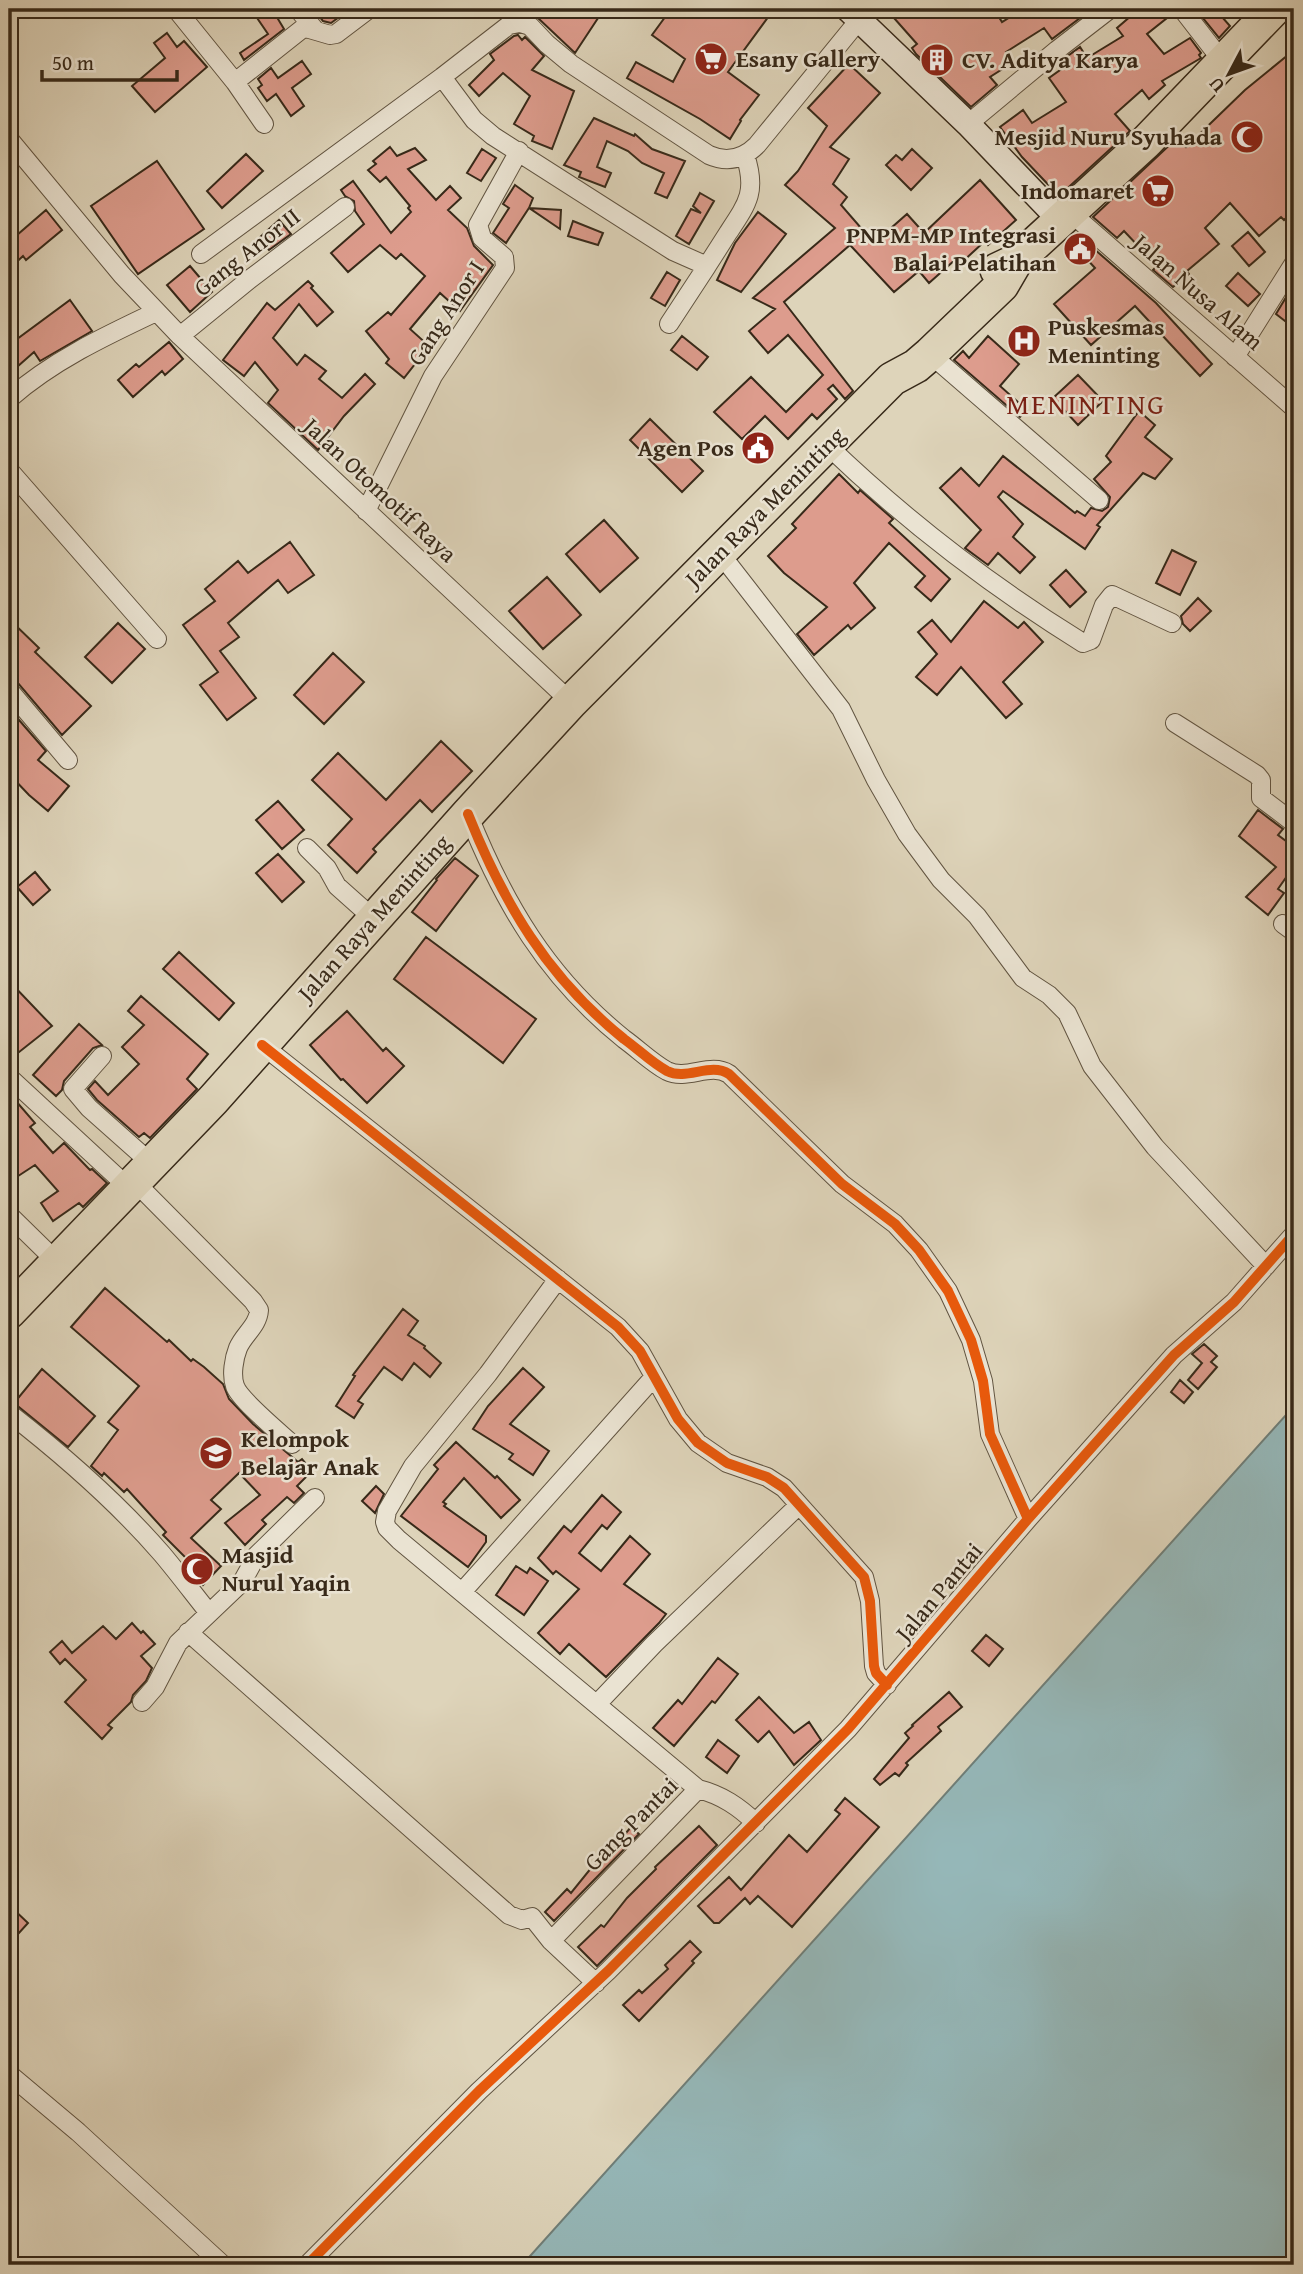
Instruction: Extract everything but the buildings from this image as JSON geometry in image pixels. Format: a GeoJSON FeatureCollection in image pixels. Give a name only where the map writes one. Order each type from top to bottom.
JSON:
{"type":"FeatureCollection","features":[{"type":"Feature","properties":{"kind":"highway","name":"Jalan Raya Meninting"},"geometry":{"type":"LineString","coordinates":[[9,1312],[139,1178],[262,1045],[572,702],[891,379],[905,354],[991,273],[1016,261],[1066,217],[1146,142],[1274,9]]}},
{"type":"Feature","properties":{"kind":"highway","name":"Jalan Raya Meninting"},"geometry":{"type":"LineString","coordinates":[[891,379],[930,355],[1002,285],[1016,261]]}},
{"type":"Feature","properties":{"kind":"main road"},"geometry":{"type":"LineString","coordinates":[[858,12],[968,124],[1066,217]]}},
{"type":"Feature","properties":{"kind":"street"},"geometry":{"type":"LineString","coordinates":[[176,9],[235,82],[264,124]]}},
{"type":"Feature","properties":{"kind":"street"},"geometry":{"type":"LineString","coordinates":[[298,9],[315,30]]}},
{"type":"Feature","properties":{"kind":"street"},"geometry":{"type":"LineString","coordinates":[[235,82],[302,29],[315,30],[330,36],[369,9]]}},
{"type":"Feature","properties":{"kind":"street"},"geometry":{"type":"LineString","coordinates":[[968,124],[1110,9]]}},
{"type":"Feature","properties":{"kind":"street"},"geometry":{"type":"LineString","coordinates":[[1182,9],[1223,62]]}},
{"type":"Feature","properties":{"kind":"street"},"geometry":{"type":"LineString","coordinates":[[201,254],[442,77],[505,27],[523,23],[534,29],[571,64],[709,155],[728,160],[745,155],[757,145],[858,12]]}},
{"type":"Feature","properties":{"kind":"street"},"geometry":{"type":"LineString","coordinates":[[442,77],[474,120],[493,136],[673,251],[707,266]]}},
{"type":"Feature","properties":{"kind":"street","name":"Jalan Otomotif Raya"},"geometry":{"type":"LineString","coordinates":[[9,139],[156,312],[572,702]]}},
{"type":"Feature","properties":{"kind":"street","name":"Gang Anor I"},"geometry":{"type":"LineString","coordinates":[[366,511],[433,376],[505,268],[503,255],[482,238],[478,225],[519,151]]}},
{"type":"Feature","properties":{"kind":"street"},"geometry":{"type":"LineString","coordinates":[[669,324],[747,204],[751,177],[745,155]]}},
{"type":"Feature","properties":{"kind":"street","name":"Gang Anor II"},"geometry":{"type":"LineString","coordinates":[[180,336],[249,279],[345,207]]}},
{"type":"Feature","properties":{"kind":"street","name":"Jalan Nusa Alam"},"geometry":{"type":"LineString","coordinates":[[1066,217],[1294,408]]}},
{"type":"Feature","properties":{"kind":"street"},"geometry":{"type":"LineString","coordinates":[[1235,357],[1294,263]]}},
{"type":"Feature","properties":{"kind":"street"},"geometry":{"type":"LineString","coordinates":[[9,398],[20,388],[91,343],[156,312]]}},
{"type":"Feature","properties":{"kind":"street"},"geometry":{"type":"LineString","coordinates":[[930,355],[1099,500]]}},
{"type":"Feature","properties":{"kind":"street"},"geometry":{"type":"LineString","coordinates":[[827,444],[901,514],[1025,606],[1083,643],[1091,640],[1104,605],[1112,596],[1172,623]]}},
{"type":"Feature","properties":{"kind":"street"},"geometry":{"type":"LineString","coordinates":[[9,470],[156,639]]}},
{"type":"Feature","properties":{"kind":"street"},"geometry":{"type":"LineString","coordinates":[[719,552],[841,709],[876,780],[907,834],[934,871],[977,916],[1023,978],[1049,995],[1067,1013],[1092,1066],[1154,1147],[1266,1266]]}},
{"type":"Feature","properties":{"kind":"street"},"geometry":{"type":"LineString","coordinates":[[9,690],[68,761]]}},
{"type":"Feature","properties":{"kind":"street"},"geometry":{"type":"LineString","coordinates":[[1175,723],[1257,775],[1261,780],[1261,798],[1294,823]]}},
{"type":"Feature","properties":{"kind":"street"},"geometry":{"type":"LineString","coordinates":[[468,814],[489,867],[514,912],[542,955],[583,1003],[622,1037],[670,1072],[682,1074],[715,1069],[729,1074],[842,1184],[895,1224],[919,1251],[948,1291],[971,1340],[983,1381],[990,1434],[1028,1519]]}},
{"type":"Feature","properties":{"kind":"street"},"geometry":{"type":"LineString","coordinates":[[307,848],[327,868],[337,886],[374,919]]}},
{"type":"Feature","properties":{"kind":"street"},"geometry":{"type":"LineString","coordinates":[[262,1045],[618,1327],[640,1351],[678,1419],[698,1443],[726,1463],[776,1482],[799,1505],[864,1577],[870,1601],[874,1666],[876,1673],[887,1685]]}},
{"type":"Feature","properties":{"kind":"street"},"geometry":{"type":"LineString","coordinates":[[102,1056],[73,1089],[139,1178],[259,1310],[258,1318],[239,1345],[235,1356],[235,1387],[244,1399],[292,1444]]}},
{"type":"Feature","properties":{"kind":"street"},"geometry":{"type":"LineString","coordinates":[[9,1077],[139,1178]]}},
{"type":"Feature","properties":{"kind":"street"},"geometry":{"type":"LineString","coordinates":[[9,1215],[57,1262]]}},
{"type":"Feature","properties":{"kind":"street","name":"Jalan Pantai"},"geometry":{"type":"LineString","coordinates":[[307,2265],[479,2091],[602,1977],[848,1729],[1028,1519],[1174,1355],[1234,1301],[1294,1234]]}},
{"type":"Feature","properties":{"kind":"street"},"geometry":{"type":"LineString","coordinates":[[558,1279],[488,1374],[413,1466],[387,1511],[385,1522],[387,1528],[698,1790]]}},
{"type":"Feature","properties":{"kind":"street"},"geometry":{"type":"LineString","coordinates":[[462,1592],[654,1377]]}},
{"type":"Feature","properties":{"kind":"street"},"geometry":{"type":"LineString","coordinates":[[9,1413],[60,1455],[129,1519],[162,1554],[209,1613]]}},
{"type":"Feature","properties":{"kind":"street"},"geometry":{"type":"LineString","coordinates":[[142,1702],[155,1687],[172,1651],[188,1632],[242,1582],[254,1559],[315,1498]]}},
{"type":"Feature","properties":{"kind":"street"},"geometry":{"type":"LineString","coordinates":[[597,1704],[654,1643],[799,1505]]}},
{"type":"Feature","properties":{"kind":"street"},"geometry":{"type":"LineString","coordinates":[[188,1632],[509,1915],[522,1920],[532,1917],[551,1941],[602,1977]]}},
{"type":"Feature","properties":{"kind":"street","name":"Gang Pantai"},"geometry":{"type":"LineString","coordinates":[[551,1941],[698,1790],[715,1794],[739,1808],[756,1824]]}},
{"type":"Feature","properties":{"kind":"street"},"geometry":{"type":"LineString","coordinates":[[9,2074],[78,2132],[223,2265]]}},
{"type":"Feature","properties":{"kind":"water"},"geometry":{"type":"Polygon","coordinates":[[[1294,1406],[1294,2265],[522,2265],[1294,1406]]]}},
{"type":"Feature","properties":{"kind":"cycle path"},"geometry":{"type":"LineString","coordinates":[[468,814],[497,878],[531,937],[550,964],[597,1015],[667,1071],[682,1074],[714,1070],[729,1074],[842,1184],[895,1224],[919,1250],[948,1291],[971,1340],[983,1381],[990,1434],[1028,1519]]}},
{"type":"Feature","properties":{"kind":"cycle path"},"geometry":{"type":"LineString","coordinates":[[262,1045],[618,1327],[640,1351],[678,1419],[698,1443],[727,1463],[767,1477],[784,1488],[864,1577],[870,1601],[874,1666],[876,1673],[887,1685]]}},
{"type":"Feature","properties":{"kind":"cycle path"},"geometry":{"type":"LineString","coordinates":[[307,2265],[479,2091],[608,1971],[848,1729],[1028,1519],[1174,1355],[1234,1302],[1294,1234]]}},
{"type":"Feature","properties":{"kind":"place","name":"Esany Gallery"},"geometry":{"type":"Point","coordinates":[711,59]}},
{"type":"Feature","properties":{"kind":"place","name":"CV. Aditya Karya"},"geometry":{"type":"Point","coordinates":[937,60]}},
{"type":"Feature","properties":{"kind":"place","name":"Mesjid Nuru Syuhada"},"geometry":{"type":"Point","coordinates":[1247,137]}},
{"type":"Feature","properties":{"kind":"place","name":"Indomaret"},"geometry":{"type":"Point","coordinates":[1158,191]}},
{"type":"Feature","properties":{"kind":"place","name":"PNPM-MP Integrasi Balai Pelatihan"},"geometry":{"type":"Point","coordinates":[1080,249]}},
{"type":"Feature","properties":{"kind":"place","name":"Puskesmas Meninting"},"geometry":{"type":"Point","coordinates":[1024,341]}},
{"type":"Feature","properties":{"kind":"place","name":"Agen Pos"},"geometry":{"type":"Point","coordinates":[758,448]}},
{"type":"Feature","properties":{"kind":"place","name":"Kelompok Belajar Anak"},"geometry":{"type":"Point","coordinates":[216,1453]}},
{"type":"Feature","properties":{"kind":"place","name":"Masjid Nurul Yaqin"},"geometry":{"type":"Point","coordinates":[197,1569]}},
{"type":"Feature","properties":{"kind":"district","name":"MENINTING"},"geometry":{"type":"Point","coordinates":[1086,404]}}]}
